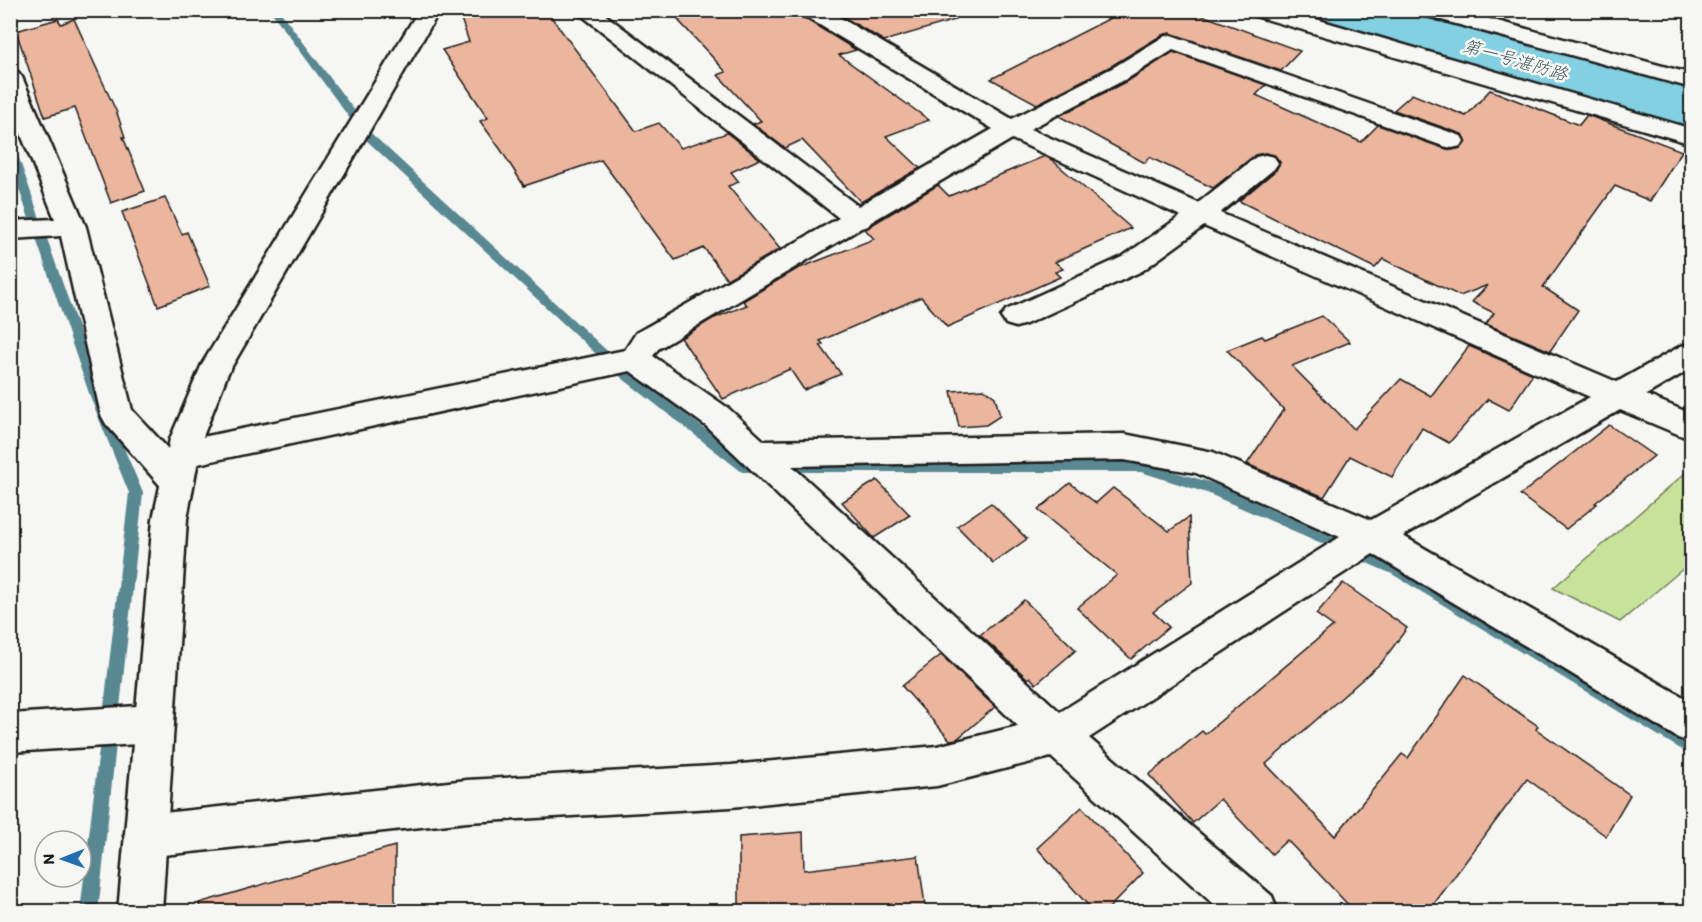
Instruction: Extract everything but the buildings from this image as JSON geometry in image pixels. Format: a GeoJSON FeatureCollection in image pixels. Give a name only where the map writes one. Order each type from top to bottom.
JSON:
{"type":"FeatureCollection","features":[{"type":"Feature","properties":{"kind":"street"},"geometry":{"type":"LineString","coordinates":[[140,912],[170,519],[186,439],[213,372],[430,10]]}},
{"type":"Feature","properties":{"kind":"street"},"geometry":{"type":"LineString","coordinates":[[585,10],[859,220]]}},
{"type":"Feature","properties":{"kind":"street"},"geometry":{"type":"LineString","coordinates":[[811,10],[1011,129],[1201,215],[1692,428]]}},
{"type":"Feature","properties":{"kind":"street"},"geometry":{"type":"LineString","coordinates":[[1260,10],[1692,137]]}},
{"type":"Feature","properties":{"kind":"street"},"geometry":{"type":"LineString","coordinates":[[1431,10],[1692,81]]}},
{"type":"Feature","properties":{"kind":"street"},"geometry":{"type":"LineString","coordinates":[[180,468],[635,359],[647,341],[859,220],[1011,129],[1122,72],[1171,42],[1452,141]]}},
{"type":"Feature","properties":{"kind":"street"},"geometry":{"type":"LineString","coordinates":[[10,77],[72,227],[117,415],[180,468]]}},
{"type":"Feature","properties":{"kind":"street"},"geometry":{"type":"LineString","coordinates":[[1016,317],[1132,264],[1201,215],[1265,163]]}},
{"type":"Feature","properties":{"kind":"street"},"geometry":{"type":"LineString","coordinates":[[10,230],[72,227]]}},
{"type":"Feature","properties":{"kind":"street"},"geometry":{"type":"LineString","coordinates":[[145,836],[467,801],[731,786],[937,766],[1057,736],[1373,536],[1616,395],[1692,354]]}},
{"type":"Feature","properties":{"kind":"street"},"geometry":{"type":"LineString","coordinates":[[635,359],[717,417],[1057,736],[1256,912]]}},
{"type":"Feature","properties":{"kind":"street"},"geometry":{"type":"LineString","coordinates":[[756,454],[1124,447],[1201,461],[1373,536],[1692,724]]}},
{"type":"Feature","properties":{"kind":"street"},"geometry":{"type":"LineString","coordinates":[[10,733],[154,724]]}},
{"type":"Feature","properties":{"kind":"green space"},"geometry":{"type":"Polygon","coordinates":[[[1265,11],[1424,11],[1691,86],[1691,137],[1265,11]]]}},
{"type":"Feature","properties":{"kind":"green space"},"geometry":{"type":"Polygon","coordinates":[[[1691,468],[1691,562],[1620,622],[1553,588],[1691,468]]]}},
{"type":"Feature","properties":{"kind":"waterway"},"geometry":{"type":"LineString","coordinates":[[274,10],[369,137],[626,375],[747,468],[1141,467],[1211,488],[1397,570],[1692,748]]}},
{"type":"Feature","properties":{"kind":"waterway","name":"第一号湛防路"},"geometry":{"type":"LineString","coordinates":[[1339,10],[1692,109]]}},
{"type":"Feature","properties":{"kind":"waterway"},"geometry":{"type":"LineString","coordinates":[[10,147],[97,399],[136,493],[89,912]]}}]}
